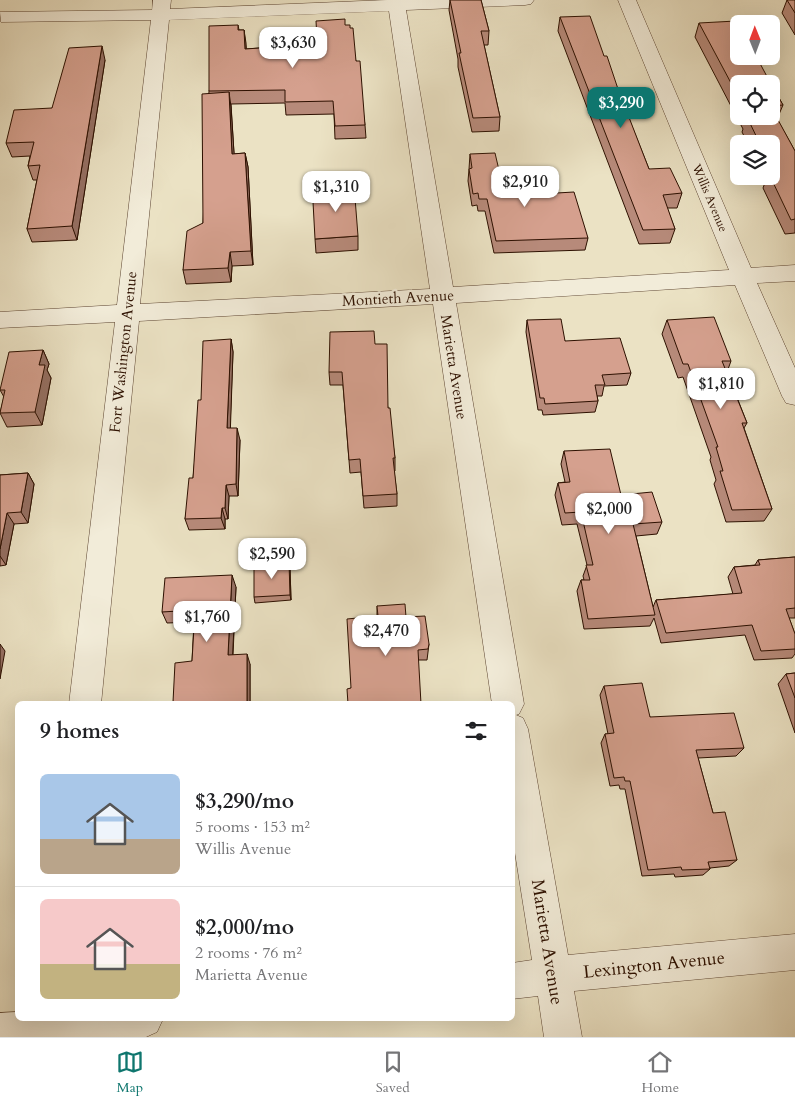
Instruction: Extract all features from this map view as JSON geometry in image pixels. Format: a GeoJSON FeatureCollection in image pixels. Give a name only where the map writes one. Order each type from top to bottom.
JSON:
{"type":"FeatureCollection","features":[{"type":"Feature","properties":{"kind":"street"},"geometry":{"type":"LineString","coordinates":[[0,18],[162,8],[525,0]]}},
{"type":"Feature","properties":{"kind":"street","name":"Willis Avenue"},"geometry":{"type":"LineString","coordinates":[[627,0],[743,278],[795,396]]}},
{"type":"Feature","properties":{"kind":"street","name":"Marietta Avenue"},"geometry":{"type":"LineString","coordinates":[[396,3],[508,701]]}},
{"type":"Feature","properties":{"kind":"street","name":"Fort Washington Avenue"},"geometry":{"type":"LineString","coordinates":[[84,701],[162,8]]}},
{"type":"Feature","properties":{"kind":"street","name":"Montieth Avenue"},"geometry":{"type":"LineString","coordinates":[[0,320],[442,296],[743,278],[795,273]]}},
{"type":"Feature","properties":{"kind":"street","name":"Marietta Avenue"},"geometry":{"type":"LineString","coordinates":[[515,747],[563,1037]]}},
{"type":"Feature","properties":{"kind":"street","name":"Lexington Avenue"},"geometry":{"type":"LineString","coordinates":[[515,981],[552,975],[795,952]]}},
{"type":"Feature","properties":{"kind":"street"},"geometry":{"type":"LineString","coordinates":[[0,1032],[123,1021]]}},
{"type":"Feature","properties":{"kind":"building"},"geometry":{"type":"Polygon","coordinates":[[[450,0],[481,0],[489,31],[481,31],[500,117],[473,118],[450,0]]]}},
{"type":"Feature","properties":{"kind":"building"},"geometry":{"type":"Polygon","coordinates":[[[787,0],[795,0],[795,13],[787,0]]]}},
{"type":"Feature","properties":{"kind":"building"},"geometry":{"type":"Polygon","coordinates":[[[590,16],[649,169],[670,168],[682,193],[663,195],[675,229],[643,230],[560,17],[590,16]]]}},
{"type":"Feature","properties":{"kind":"building"},"geometry":{"type":"Polygon","coordinates":[[[345,19],[345,25],[350,25],[350,28],[353,28],[356,61],[360,61],[365,125],[335,126],[333,101],[285,102],[285,90],[209,91],[209,26],[238,25],[238,30],[244,30],[245,49],[303,45],[303,39],[317,39],[316,21],[345,19]]]}},
{"type":"Feature","properties":{"kind":"building"},"geometry":{"type":"Polygon","coordinates":[[[730,21],[730,65],[761,65],[766,75],[730,75],[730,81],[699,23],[730,21]]]}},
{"type":"Feature","properties":{"kind":"building"},"geometry":{"type":"Polygon","coordinates":[[[102,46],[72,226],[27,229],[40,165],[28,166],[34,142],[6,143],[14,110],[52,108],[69,48],[102,46]]]}},
{"type":"Feature","properties":{"kind":"building"},"geometry":{"type":"Polygon","coordinates":[[[229,92],[232,154],[245,153],[251,251],[230,252],[228,268],[183,270],[187,231],[203,223],[202,94],[229,92]]]}},
{"type":"Feature","properties":{"kind":"building"},"geometry":{"type":"Polygon","coordinates":[[[780,124],[795,151],[795,219],[791,220],[774,185],[780,185],[780,135],[756,135],[751,125],[780,124]]]}},
{"type":"Feature","properties":{"kind":"building"},"geometry":{"type":"Polygon","coordinates":[[[495,153],[505,196],[574,192],[588,238],[496,241],[487,199],[479,199],[478,193],[473,194],[469,169],[472,168],[470,154],[495,153]]]}},
{"type":"Feature","properties":{"kind":"building"},"geometry":{"type":"Polygon","coordinates":[[[354,185],[358,236],[315,239],[313,202],[323,201],[322,186],[354,185]]]}},
{"type":"Feature","properties":{"kind":"building"},"geometry":{"type":"Polygon","coordinates":[[[714,317],[731,361],[722,361],[747,423],[742,423],[772,509],[732,510],[720,471],[723,471],[716,447],[718,447],[688,364],[683,364],[667,320],[714,317]]]}},
{"type":"Feature","properties":{"kind":"building"},"geometry":{"type":"Polygon","coordinates":[[[561,319],[565,341],[620,338],[631,373],[602,375],[605,385],[595,385],[598,401],[545,404],[544,398],[540,398],[527,320],[561,319]]]}},
{"type":"Feature","properties":{"kind":"building"},"geometry":{"type":"Polygon","coordinates":[[[374,331],[375,344],[387,344],[388,408],[390,408],[397,494],[363,496],[360,459],[349,460],[342,372],[329,372],[330,332],[374,331]]]}},
{"type":"Feature","properties":{"kind":"building"},"geometry":{"type":"Polygon","coordinates":[[[231,339],[227,428],[237,428],[236,484],[226,485],[225,508],[222,508],[221,518],[185,519],[189,478],[193,478],[198,400],[201,400],[203,341],[231,339]]]}},
{"type":"Feature","properties":{"kind":"building"},"geometry":{"type":"Polygon","coordinates":[[[43,350],[39,365],[45,365],[35,412],[0,413],[5,390],[0,390],[9,352],[43,350]]]}},
{"type":"Feature","properties":{"kind":"building"},"geometry":{"type":"Polygon","coordinates":[[[610,449],[621,495],[652,492],[662,522],[633,524],[655,615],[588,619],[581,580],[590,580],[586,565],[593,565],[581,512],[565,513],[558,483],[570,482],[564,451],[610,449]]]}},
{"type":"Feature","properties":{"kind":"building"},"geometry":{"type":"Polygon","coordinates":[[[28,473],[21,512],[7,513],[0,549],[0,475],[28,473]]]}},
{"type":"Feature","properties":{"kind":"building"},"geometry":{"type":"Polygon","coordinates":[[[795,557],[795,608],[786,609],[795,634],[795,649],[761,651],[752,625],[666,633],[656,600],[742,593],[734,567],[760,565],[758,560],[795,557]]]}},
{"type":"Feature","properties":{"kind":"building"},"geometry":{"type":"Polygon","coordinates":[[[289,562],[290,595],[254,597],[254,565],[289,562]]]}},
{"type":"Feature","properties":{"kind":"building"},"geometry":{"type":"Polygon","coordinates":[[[232,575],[228,655],[247,654],[247,701],[173,701],[175,663],[192,661],[195,610],[162,612],[165,578],[232,575]]]}},
{"type":"Feature","properties":{"kind":"building"},"geometry":{"type":"Polygon","coordinates":[[[405,604],[406,617],[425,616],[429,644],[428,649],[418,650],[421,701],[348,701],[347,689],[351,688],[347,619],[378,616],[377,606],[405,604]]]}},
{"type":"Feature","properties":{"kind":"building"},"geometry":{"type":"Polygon","coordinates":[[[795,673],[795,698],[786,674],[795,673]]]}},
{"type":"Feature","properties":{"kind":"building"},"geometry":{"type":"Polygon","coordinates":[[[642,683],[650,717],[734,713],[744,748],[696,750],[713,813],[725,812],[737,860],[708,862],[710,869],[682,870],[681,867],[648,870],[630,781],[625,781],[624,777],[614,778],[605,734],[614,733],[604,686],[642,683]]]}}]}
